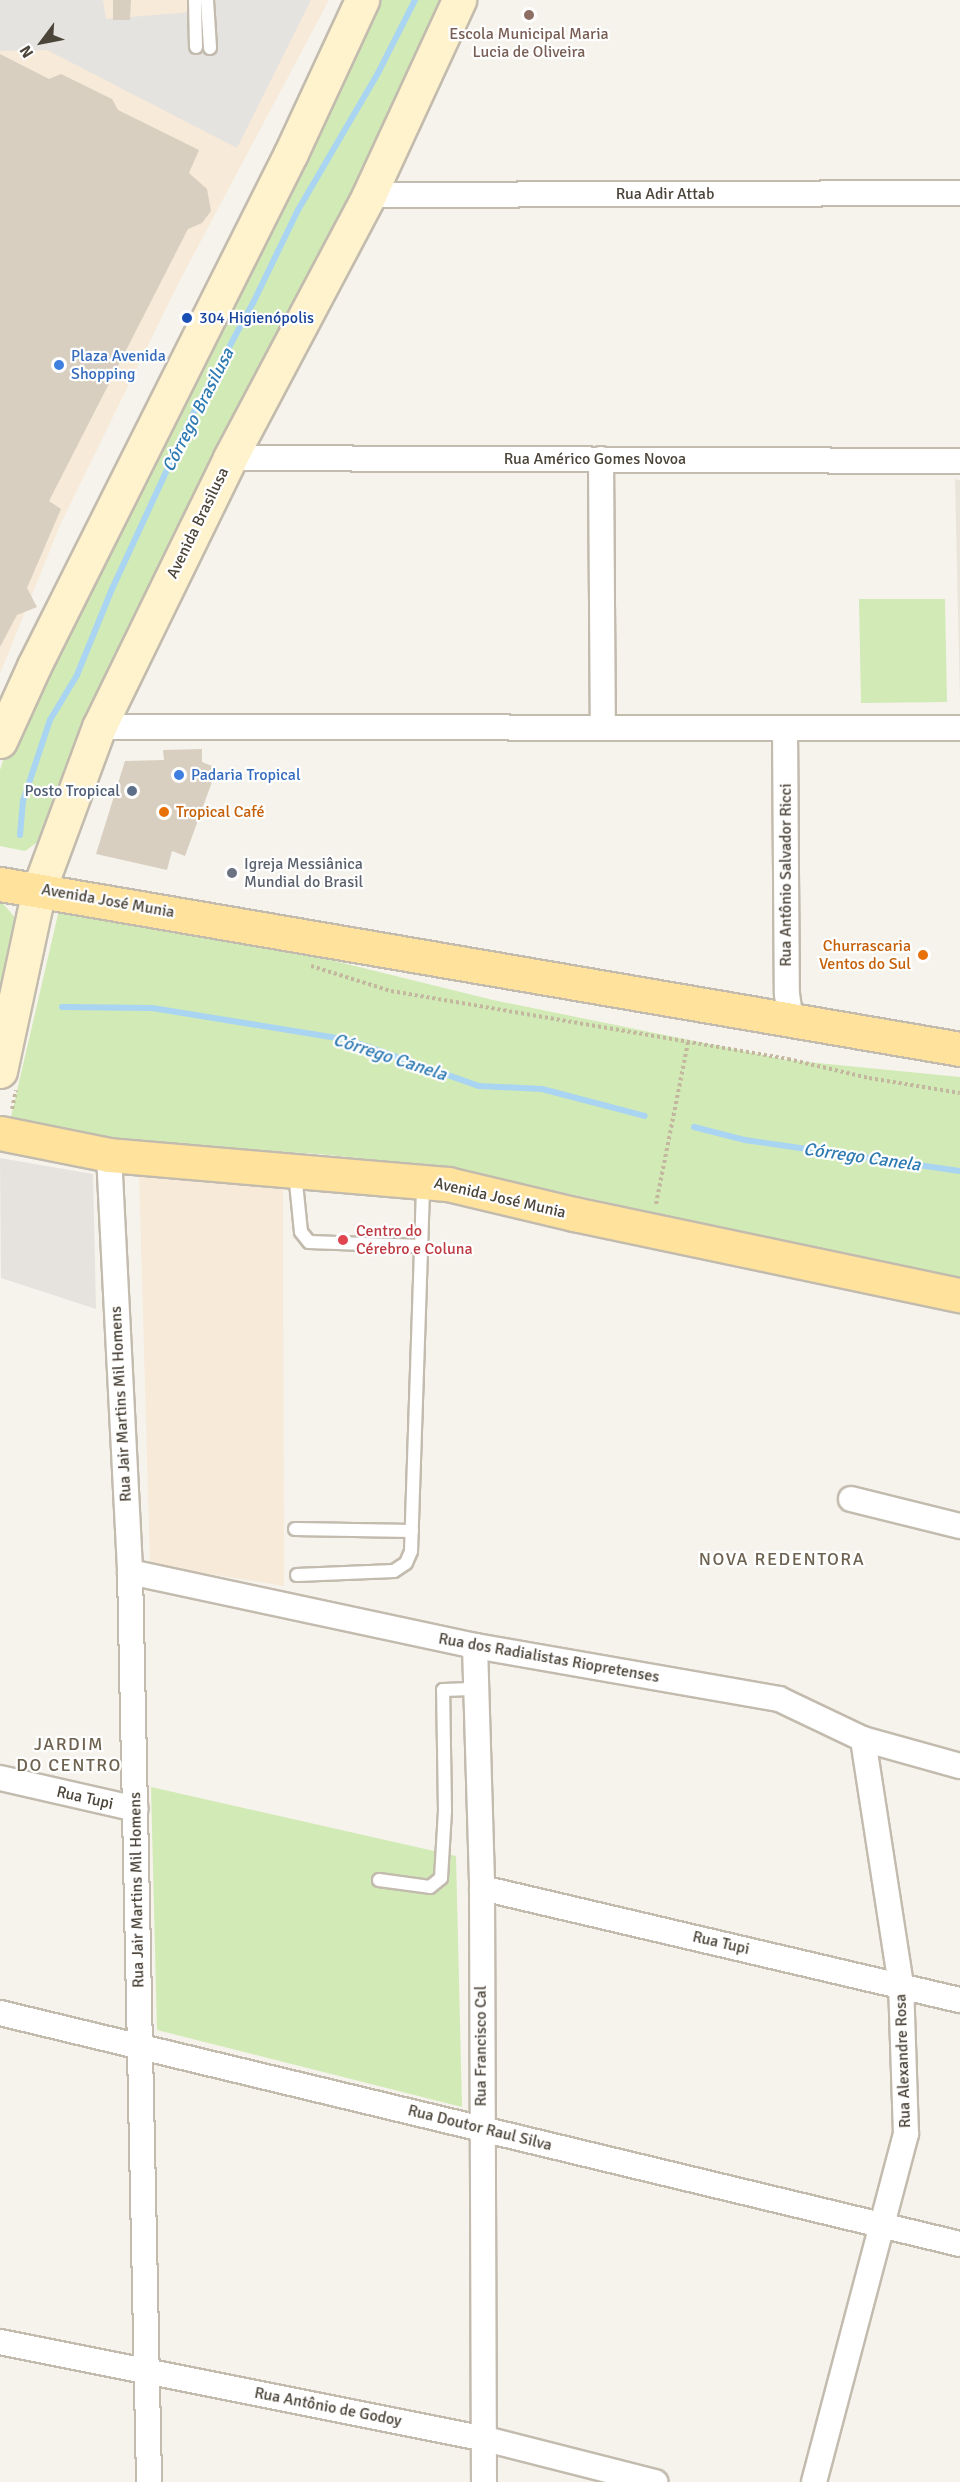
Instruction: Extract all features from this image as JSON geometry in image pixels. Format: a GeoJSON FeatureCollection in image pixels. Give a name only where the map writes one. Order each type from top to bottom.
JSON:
{"type":"FeatureCollection","features":[{"type":"Feature","properties":{"kind":"main road"},"geometry":{"type":"LineString","coordinates":[[0,741],[39,655],[291,153],[362,0]]}},
{"type":"Feature","properties":{"kind":"main road","name":"Avenida Brasilusa"},"geometry":{"type":"LineString","coordinates":[[9,1075],[39,889],[99,727],[230,458],[369,195],[459,0]]}},
{"type":"Feature","properties":{"kind":"main road","name":"Avenida José Munia"},"geometry":{"type":"LineString","coordinates":[[0,884],[791,1021],[960,1048]]}},
{"type":"Feature","properties":{"kind":"main road","name":"Avenida José Munia"},"geometry":{"type":"LineString","coordinates":[[7,1125],[108,1155],[423,1181],[960,1295]]}},
{"type":"Feature","properties":{"kind":"street","name":"Rua Adir Attab"},"geometry":{"type":"LineString","coordinates":[[369,195],[960,193]]}},
{"type":"Feature","properties":{"kind":"street","name":"Rua Américo Gomes Novoa"},"geometry":{"type":"LineString","coordinates":[[230,458],[960,461]]}},
{"type":"Feature","properties":{"kind":"street"},"geometry":{"type":"LineString","coordinates":[[601,459],[603,727]]}},
{"type":"Feature","properties":{"kind":"street"},"geometry":{"type":"LineString","coordinates":[[99,727],[960,728]]}},
{"type":"Feature","properties":{"kind":"street","name":"Rua Antônio Salvador Ricci"},"geometry":{"type":"LineString","coordinates":[[785,728],[787,994],[791,1021]]}},
{"type":"Feature","properties":{"kind":"street","name":"Rua Jair Martins Mil Homens"},"geometry":{"type":"LineString","coordinates":[[108,1155],[130,1572],[150,2482]]}},
{"type":"Feature","properties":{"kind":"street"},"geometry":{"type":"LineString","coordinates":[[851,1499],[960,1526]]}},
{"type":"Feature","properties":{"kind":"street","name":"Rua dos Radialistas Riopretenses"},"geometry":{"type":"LineString","coordinates":[[130,1572],[475,1646],[779,1699],[863,1739],[960,1766]]}},
{"type":"Feature","properties":{"kind":"street","name":"Rua Francisco Cal"},"geometry":{"type":"LineString","coordinates":[[475,1646],[479,1689],[482,1888],[482,2438],[484,2482]]}},
{"type":"Feature","properties":{"kind":"street","name":"Rua Alexandre Rosa"},"geometry":{"type":"LineString","coordinates":[[814,2482],[906,2134],[901,1985],[863,1739]]}},
{"type":"Feature","properties":{"kind":"street","name":"Rua Tupi"},"geometry":{"type":"LineString","coordinates":[[0,1778],[136,1809]]}},
{"type":"Feature","properties":{"kind":"street","name":"Rua Tupi"},"geometry":{"type":"LineString","coordinates":[[482,1888],[960,2000]]}},
{"type":"Feature","properties":{"kind":"street","name":"Rua Doutor Raul Silva"},"geometry":{"type":"LineString","coordinates":[[0,2013],[960,2244]]}},
{"type":"Feature","properties":{"kind":"street","name":"Rua Antônio de Godoy"},"geometry":{"type":"LineString","coordinates":[[0,2342],[482,2438],[655,2482]]}},
{"type":"Feature","properties":{"kind":"lane"},"geometry":{"type":"LineString","coordinates":[[195,0],[196,48]]}},
{"type":"Feature","properties":{"kind":"lane"},"geometry":{"type":"LineString","coordinates":[[207,0],[210,48]]}},
{"type":"Feature","properties":{"kind":"lane"},"geometry":{"type":"LineString","coordinates":[[295,1172],[301,1232],[309,1242],[421,1246]]}},
{"type":"Feature","properties":{"kind":"lane"},"geometry":{"type":"LineString","coordinates":[[297,1575],[394,1571],[406,1563],[412,1531],[423,1181]]}},
{"type":"Feature","properties":{"kind":"lane"},"geometry":{"type":"LineString","coordinates":[[295,1529],[412,1531]]}},
{"type":"Feature","properties":{"kind":"lane"},"geometry":{"type":"LineString","coordinates":[[379,1880],[430,1887],[441,1878],[446,1811],[443,1690],[479,1689]]}},
{"type":"Feature","properties":{"kind":"path"},"geometry":{"type":"LineString","coordinates":[[303,963],[391,991],[688,1042],[960,1093]]}},
{"type":"Feature","properties":{"kind":"path"},"geometry":{"type":"LineString","coordinates":[[656,1205],[688,1042]]}},
{"type":"Feature","properties":{"kind":"path"},"geometry":{"type":"LineString","coordinates":[[7,1125],[12,1108],[9,1075]]}},
{"type":"Feature","properties":{"kind":"path"},"geometry":{"type":"LineString","coordinates":[[644,1203],[667,1208]]}},
{"type":"Feature","properties":{"kind":"shaded area","name":"Plaza Avenida Shopping"},"geometry":{"type":"Polygon","coordinates":[[[0,0],[329,0],[179,282],[61,523],[0,674],[0,0]]]}},
{"type":"Feature","properties":{"kind":"shaded area"},"geometry":{"type":"Polygon","coordinates":[[[0,0],[103,0],[106,19],[216,10],[216,0],[311,0],[237,148],[47,50],[0,51],[0,0]]]}},
{"type":"Feature","properties":{"kind":"shaded area"},"geometry":{"type":"Polygon","coordinates":[[[955,479],[960,480],[960,702],[955,479]]]}},
{"type":"Feature","properties":{"kind":"shaded area"},"geometry":{"type":"Polygon","coordinates":[[[0,1158],[93,1174],[96,1309],[1,1278],[0,1158]]]}},
{"type":"Feature","properties":{"kind":"shaded area"},"geometry":{"type":"Polygon","coordinates":[[[139,1171],[283,1184],[284,1586],[150,1564],[139,1171]]]}},
{"type":"Feature","properties":{"kind":"green space"},"geometry":{"type":"Polygon","coordinates":[[[374,0],[450,0],[80,742],[39,841],[25,851],[0,846],[0,770],[6,751],[374,0]]]}},
{"type":"Feature","properties":{"kind":"green space"},"geometry":{"type":"Polygon","coordinates":[[[859,599],[945,599],[947,702],[861,703],[859,599]]]}},
{"type":"Feature","properties":{"kind":"green space"},"geometry":{"type":"Polygon","coordinates":[[[0,900],[17,920],[0,989],[0,900]]]}},
{"type":"Feature","properties":{"kind":"green space"},"geometry":{"type":"Polygon","coordinates":[[[59,910],[274,946],[493,1000],[787,1060],[960,1077],[960,1280],[447,1167],[319,1154],[109,1141],[10,1121],[59,910]]]}},
{"type":"Feature","properties":{"kind":"green space"},"geometry":{"type":"Polygon","coordinates":[[[151,1787],[456,1856],[462,2107],[157,2030],[151,1787]]]}},
{"type":"Feature","properties":{"kind":"building"},"geometry":{"type":"Polygon","coordinates":[[[113,0],[131,0],[130,20],[113,20],[113,0]]]}},
{"type":"Feature","properties":{"kind":"building","name":"Plaza Avenida Shopping"},"geometry":{"type":"Polygon","coordinates":[[[0,54],[49,79],[61,74],[112,99],[118,110],[199,150],[189,173],[207,189],[211,211],[202,223],[188,229],[49,501],[61,509],[27,588],[37,607],[17,615],[0,647],[0,54]]]}},
{"type":"Feature","properties":{"kind":"building"},"geometry":{"type":"Polygon","coordinates":[[[202,749],[202,762],[217,768],[185,856],[172,851],[167,870],[96,854],[125,761],[164,760],[163,750],[202,749]]]}},
{"type":"Feature","properties":{"kind":"waterway","name":"Córrego Brasilusa"},"geometry":{"type":"LineString","coordinates":[[20,835],[23,801],[50,720],[77,675],[112,589],[191,418],[253,303],[298,210],[378,73],[415,0]]}},
{"type":"Feature","properties":{"kind":"waterway","name":"Córrego Canela"},"geometry":{"type":"LineString","coordinates":[[62,1007],[152,1008],[349,1040],[479,1086],[542,1089],[645,1116]]}},
{"type":"Feature","properties":{"kind":"waterway","name":"Córrego Canela"},"geometry":{"type":"LineString","coordinates":[[694,1127],[745,1140],[960,1171]]}},
{"type":"Feature","properties":{"kind":"place","name":"Escola Municipal Maria Lucia de Oliveira"},"geometry":{"type":"Point","coordinates":[529,15]}},
{"type":"Feature","properties":{"kind":"place","name":"304 Higienópolis"},"geometry":{"type":"Point","coordinates":[187,318]}},
{"type":"Feature","properties":{"kind":"place","name":"Plaza Avenida Shopping"},"geometry":{"type":"Point","coordinates":[59,365]}},
{"type":"Feature","properties":{"kind":"place","name":"Padaria Tropical"},"geometry":{"type":"Point","coordinates":[179,775]}},
{"type":"Feature","properties":{"kind":"place","name":"Posto Tropical"},"geometry":{"type":"Point","coordinates":[132,791]}},
{"type":"Feature","properties":{"kind":"place","name":"Tropical Café"},"geometry":{"type":"Point","coordinates":[164,812]}},
{"type":"Feature","properties":{"kind":"place","name":"Igreja Messiânica Mundial do Brasil"},"geometry":{"type":"Point","coordinates":[232,873]}},
{"type":"Feature","properties":{"kind":"place","name":"Churrascaria Ventos do Sul"},"geometry":{"type":"Point","coordinates":[923,955]}},
{"type":"Feature","properties":{"kind":"place","name":"Centro do Cérebro e Coluna"},"geometry":{"type":"Point","coordinates":[343,1240]}},
{"type":"Feature","properties":{"kind":"district","name":"NOVA REDENTORA"},"geometry":{"type":"Point","coordinates":[782,1559]}},
{"type":"Feature","properties":{"kind":"district","name":"JARDIM DO CENTRO"},"geometry":{"type":"Point","coordinates":[69,1755]}}]}
